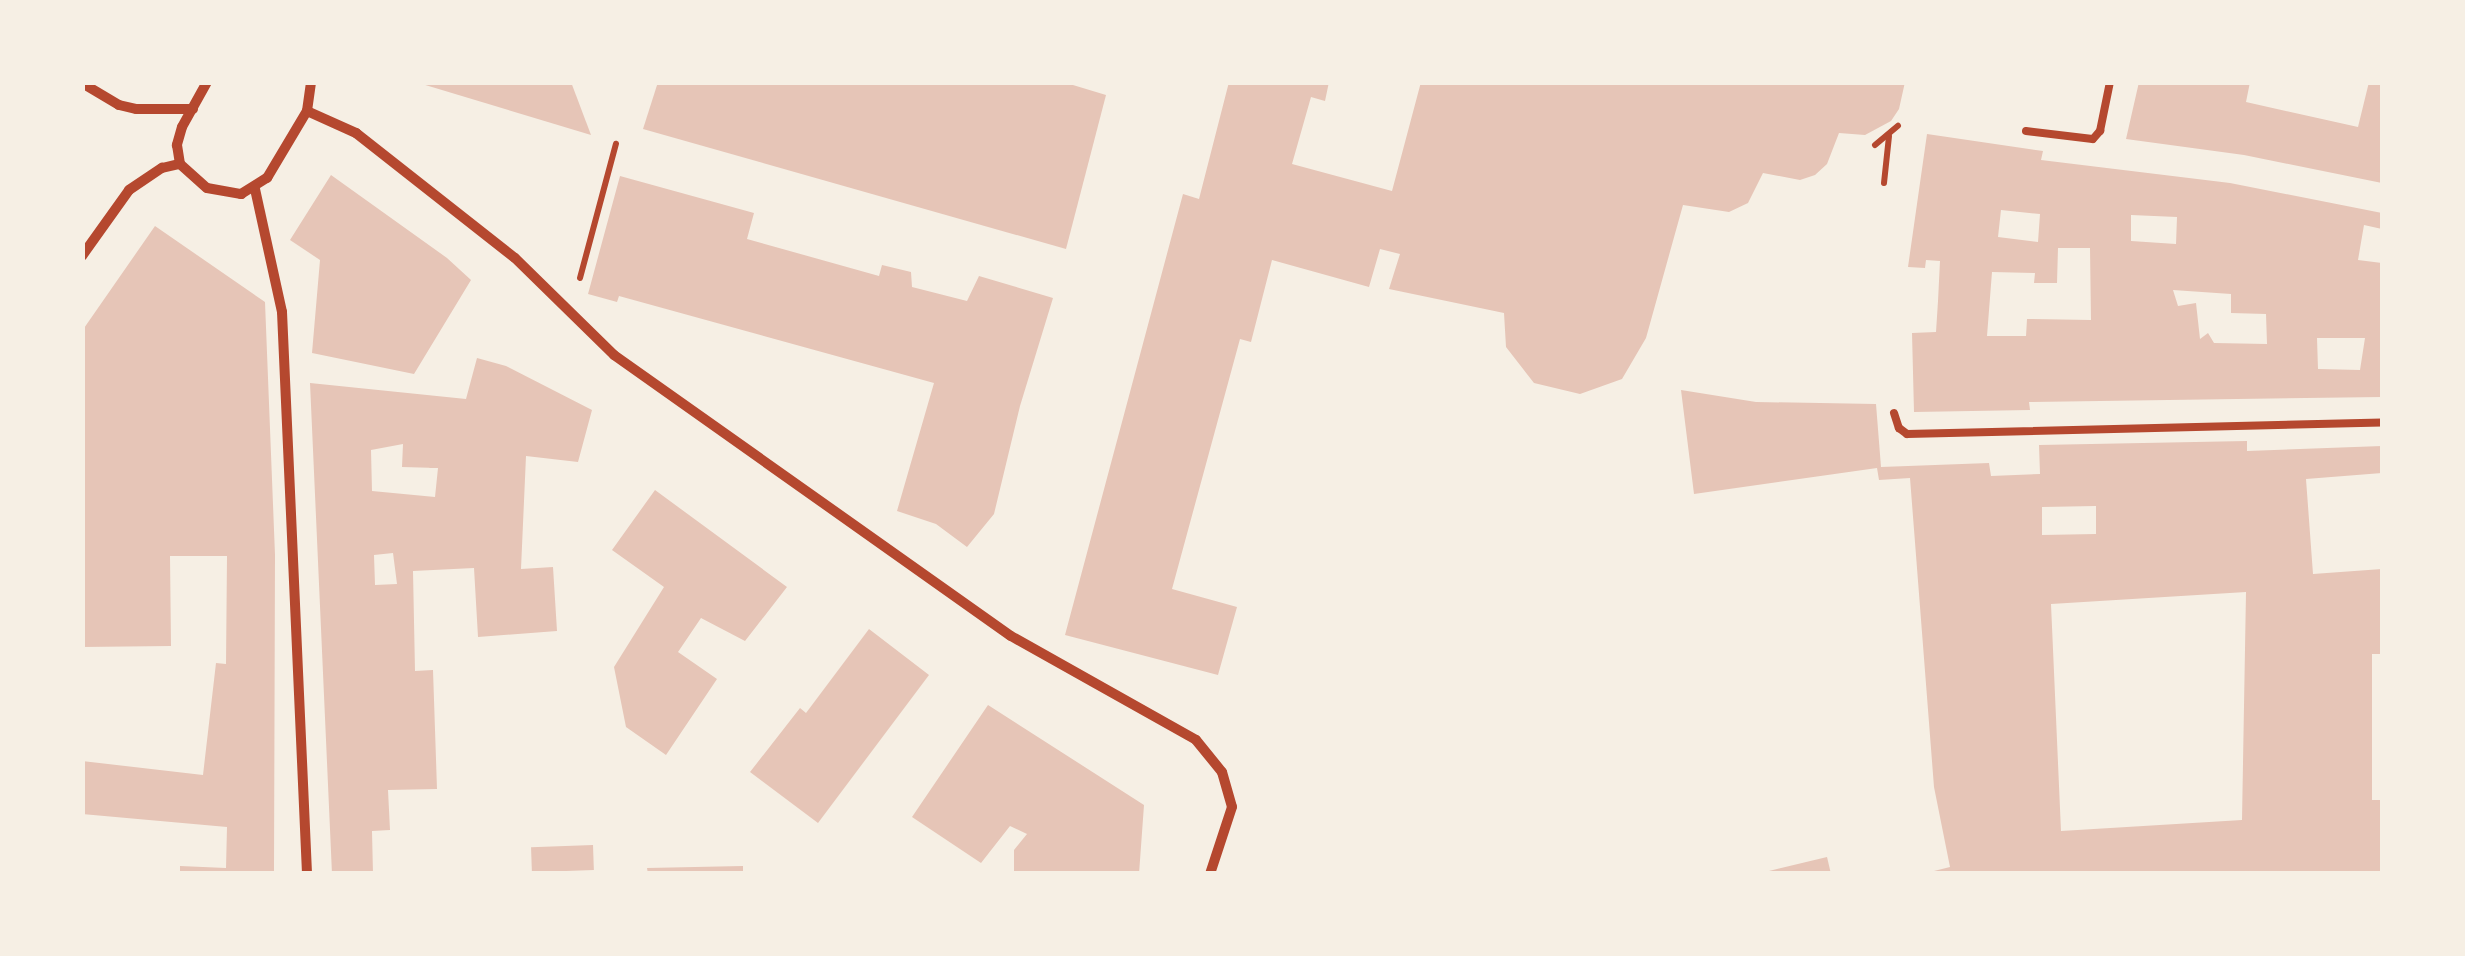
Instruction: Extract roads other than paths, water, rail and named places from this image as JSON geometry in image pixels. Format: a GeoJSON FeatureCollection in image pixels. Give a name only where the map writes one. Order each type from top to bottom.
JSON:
{"type":"FeatureCollection","features":[{"type":"Feature","properties":{"kind":"street"},"geometry":{"type":"LineString","coordinates":[[207,82],[177,145],[180,164],[207,188],[224,193],[254,188],[267,178],[307,110],[311,82]]}},
{"type":"Feature","properties":{"kind":"street"},"geometry":{"type":"LineString","coordinates":[[82,83],[119,105],[136,109],[193,108]]}},
{"type":"Feature","properties":{"kind":"street"},"geometry":{"type":"LineString","coordinates":[[307,110],[356,132],[515,258],[614,355],[1011,636],[1196,740],[1222,772],[1232,808],[1210,874]]}},
{"type":"Feature","properties":{"kind":"street"},"geometry":{"type":"LineString","coordinates":[[82,256],[129,190],[162,168],[180,164]]}},
{"type":"Feature","properties":{"kind":"street"},"geometry":{"type":"LineString","coordinates":[[254,188],[282,312],[307,874]]}},
{"type":"Feature","properties":{"kind":"lane"},"geometry":{"type":"LineString","coordinates":[[2026,132],[2094,140],[2100,132],[2110,82]]}},
{"type":"Feature","properties":{"kind":"lane"},"geometry":{"type":"LineString","coordinates":[[1894,414],[1898,428],[1907,434],[2382,422]]}}]}
